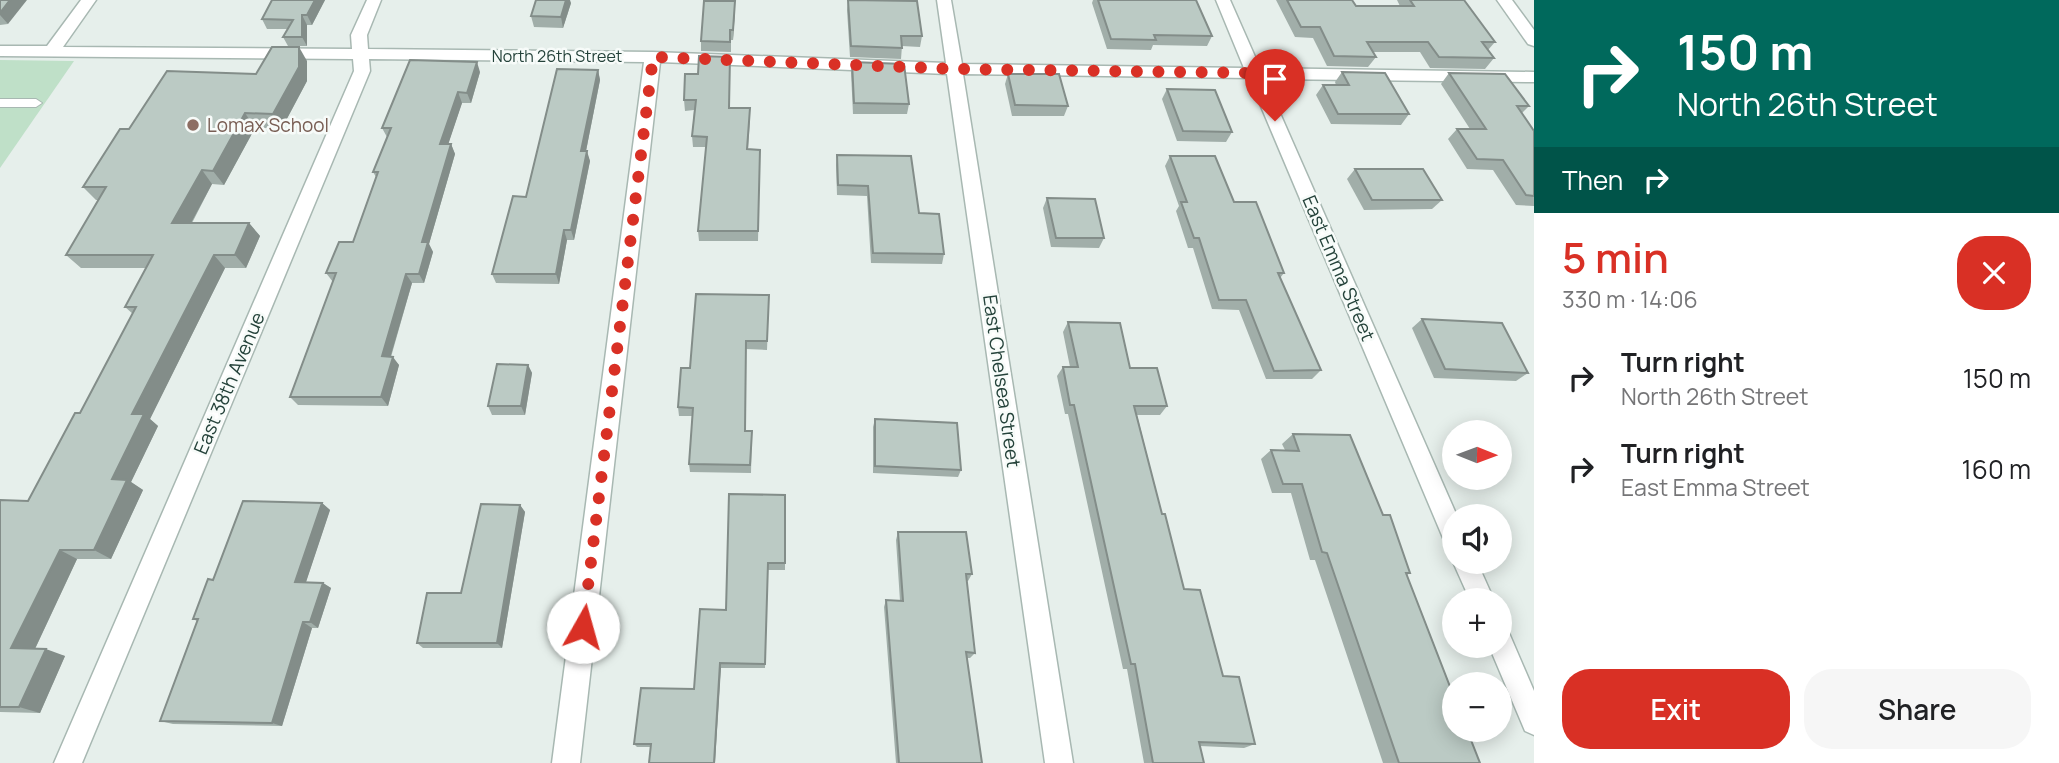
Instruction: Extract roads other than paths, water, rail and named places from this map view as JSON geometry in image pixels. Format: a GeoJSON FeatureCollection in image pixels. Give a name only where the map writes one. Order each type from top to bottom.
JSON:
{"type":"FeatureCollection","features":[{"type":"Feature","properties":{"kind":"street"},"geometry":{"type":"LineString","coordinates":[[51,52],[89,0]]}},
{"type":"Feature","properties":{"kind":"street","name":"East 38th Avenue"},"geometry":{"type":"LineString","coordinates":[[68,763],[362,71],[359,36],[374,0]]}},
{"type":"Feature","properties":{"kind":"street","name":"East Chelsea Street"},"geometry":{"type":"LineString","coordinates":[[944,0],[1059,763]]}},
{"type":"Feature","properties":{"kind":"street","name":"East Emma Street"},"geometry":{"type":"LineString","coordinates":[[1223,0],[1442,509]]}},
{"type":"Feature","properties":{"kind":"street"},"geometry":{"type":"LineString","coordinates":[[1504,0],[1534,41]]}},
{"type":"Feature","properties":{"kind":"street","name":"North 26th Street"},"geometry":{"type":"LineString","coordinates":[[0,51],[653,57],[956,69],[1534,77]]}},
{"type":"Feature","properties":{"kind":"street"},"geometry":{"type":"LineString","coordinates":[[566,763],[653,57]]}},
{"type":"Feature","properties":{"kind":"street"},"geometry":{"type":"LineString","coordinates":[[1507,658],[1534,722]]}},
{"type":"Feature","properties":{"kind":"lane"},"geometry":{"type":"LineString","coordinates":[[0,103],[36,103]]}},
{"type":"Feature","properties":{"kind":"place","name":"Lomax School"},"geometry":{"type":"Point","coordinates":[193,125]}}]}
